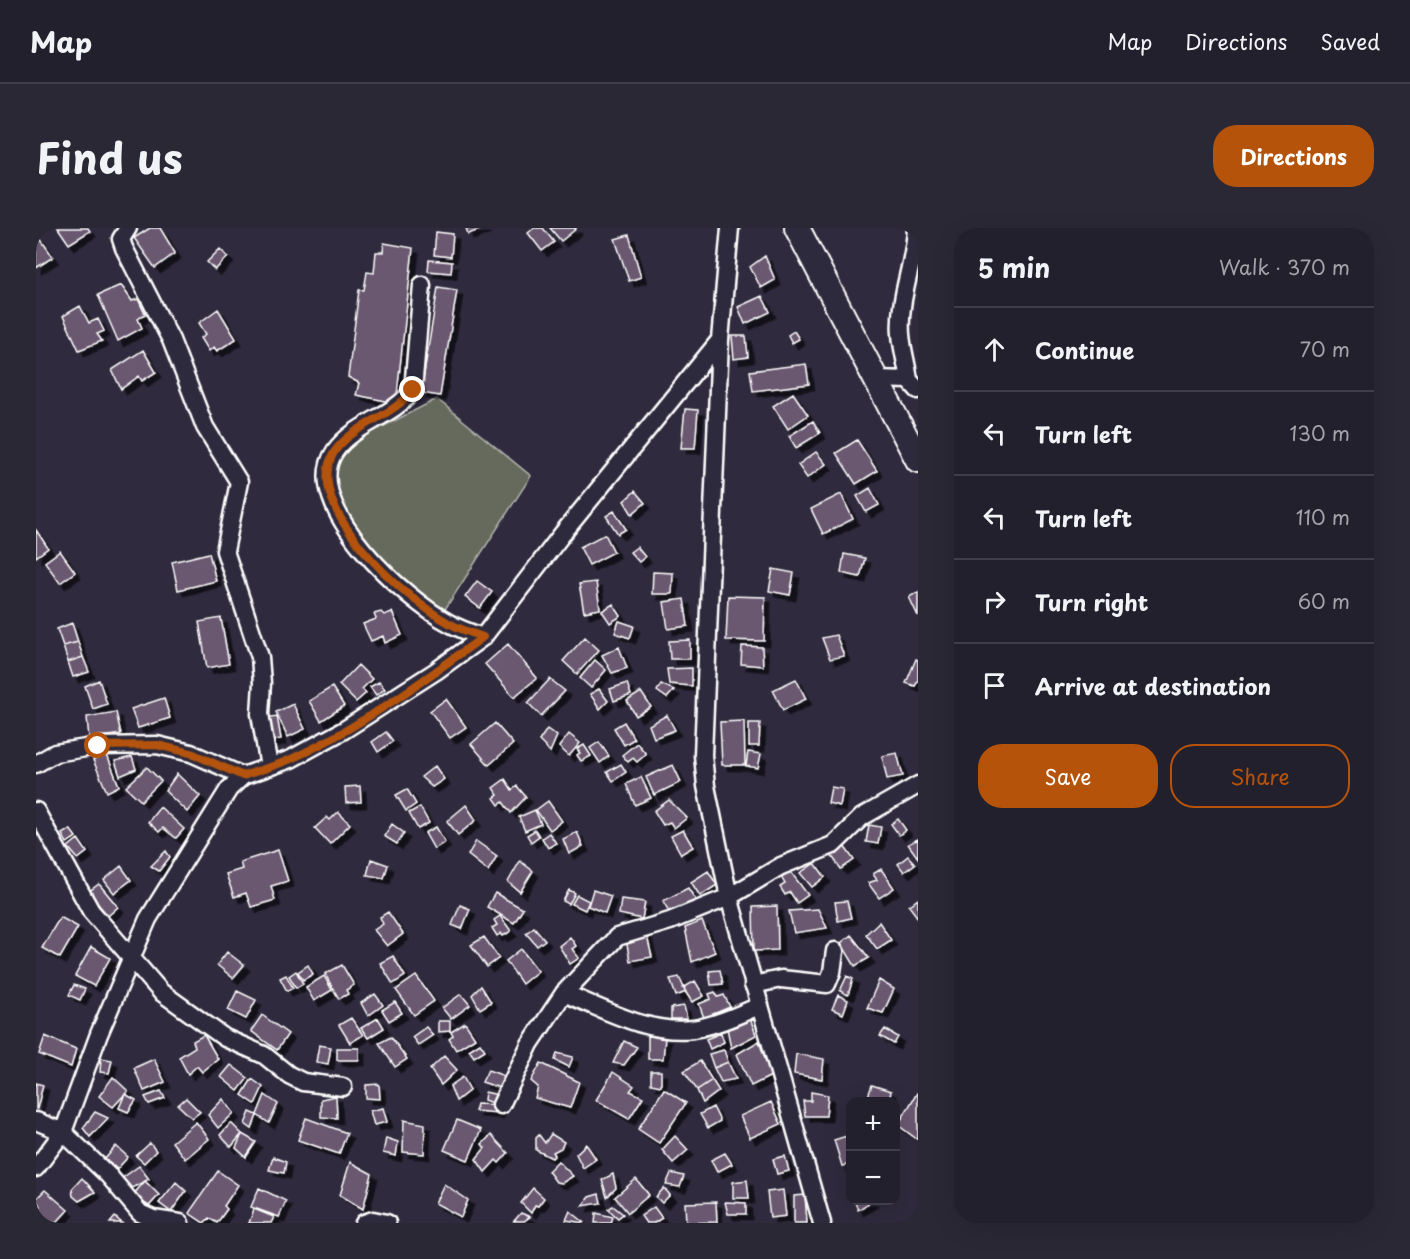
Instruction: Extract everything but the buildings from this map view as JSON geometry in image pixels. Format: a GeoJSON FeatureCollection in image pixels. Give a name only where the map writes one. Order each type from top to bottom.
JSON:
{"type":"FeatureCollection","features":[{"type":"Feature","properties":{"kind":"highway"},"geometry":{"type":"LineString","coordinates":[[796,228],[918,460]]}},
{"type":"Feature","properties":{"kind":"street"},"geometry":{"type":"LineString","coordinates":[[128,228],[121,239],[124,248],[171,340],[205,427],[239,482],[225,551],[260,657],[262,683],[260,714],[269,767]]}},
{"type":"Feature","properties":{"kind":"street"},"geometry":{"type":"LineString","coordinates":[[729,228],[720,340],[703,755],[706,786],[729,897],[822,1223]]}},
{"type":"Feature","properties":{"kind":"street"},"geometry":{"type":"LineString","coordinates":[[876,379],[914,385],[900,333],[905,284],[915,243],[916,228]]}},
{"type":"Feature","properties":{"kind":"street"},"geometry":{"type":"LineString","coordinates":[[422,285],[413,390],[404,401],[350,434],[333,453],[327,483],[336,512],[360,549],[398,584],[448,623],[483,637]]}},
{"type":"Feature","properties":{"kind":"street"},"geometry":{"type":"LineString","coordinates":[[36,1168],[63,1132],[129,958],[148,919],[229,789],[243,776],[291,759],[344,730],[436,672],[483,637],[563,533],[720,340]]}},
{"type":"Feature","properties":{"kind":"street"},"geometry":{"type":"LineString","coordinates":[[36,764],[55,753],[98,746],[157,745],[191,753],[243,776]]}},
{"type":"Feature","properties":{"kind":"street"},"geometry":{"type":"LineString","coordinates":[[501,1105],[530,1044],[564,993],[617,937],[670,921],[729,897],[781,866],[833,844],[862,817],[918,785]]}},
{"type":"Feature","properties":{"kind":"street"},"geometry":{"type":"LineString","coordinates":[[36,811],[91,911],[129,958],[161,992],[225,1038],[264,1055],[289,1075],[303,1082],[343,1087]]}},
{"type":"Feature","properties":{"kind":"street"},"geometry":{"type":"LineString","coordinates":[[753,985],[781,980],[827,984],[832,972],[835,951]]}},
{"type":"Feature","properties":{"kind":"street"},"geometry":{"type":"LineString","coordinates":[[564,993],[617,1015],[657,1027],[691,1029],[721,1022],[759,1006]]}},
{"type":"Feature","properties":{"kind":"street"},"geometry":{"type":"LineString","coordinates":[[36,1121],[63,1132],[110,1176],[140,1213],[153,1219],[180,1223]]}},
{"type":"Feature","properties":{"kind":"street"},"geometry":{"type":"LineString","coordinates":[[364,1223],[373,1220],[387,1223]]}},
{"type":"Feature","properties":{"kind":"green space"},"geometry":{"type":"Polygon","coordinates":[[[437,399],[531,476],[440,617],[357,540],[329,486],[341,448],[437,399]]]}},
{"type":"Feature","properties":{"kind":"route"},"geometry":{"type":"LineString","coordinates":[[98,746],[157,745],[191,753],[243,776],[291,759],[344,730],[436,672],[483,637],[448,623],[398,584],[360,549],[336,512],[327,483],[333,453],[350,434],[404,401],[413,390]]}}]}
